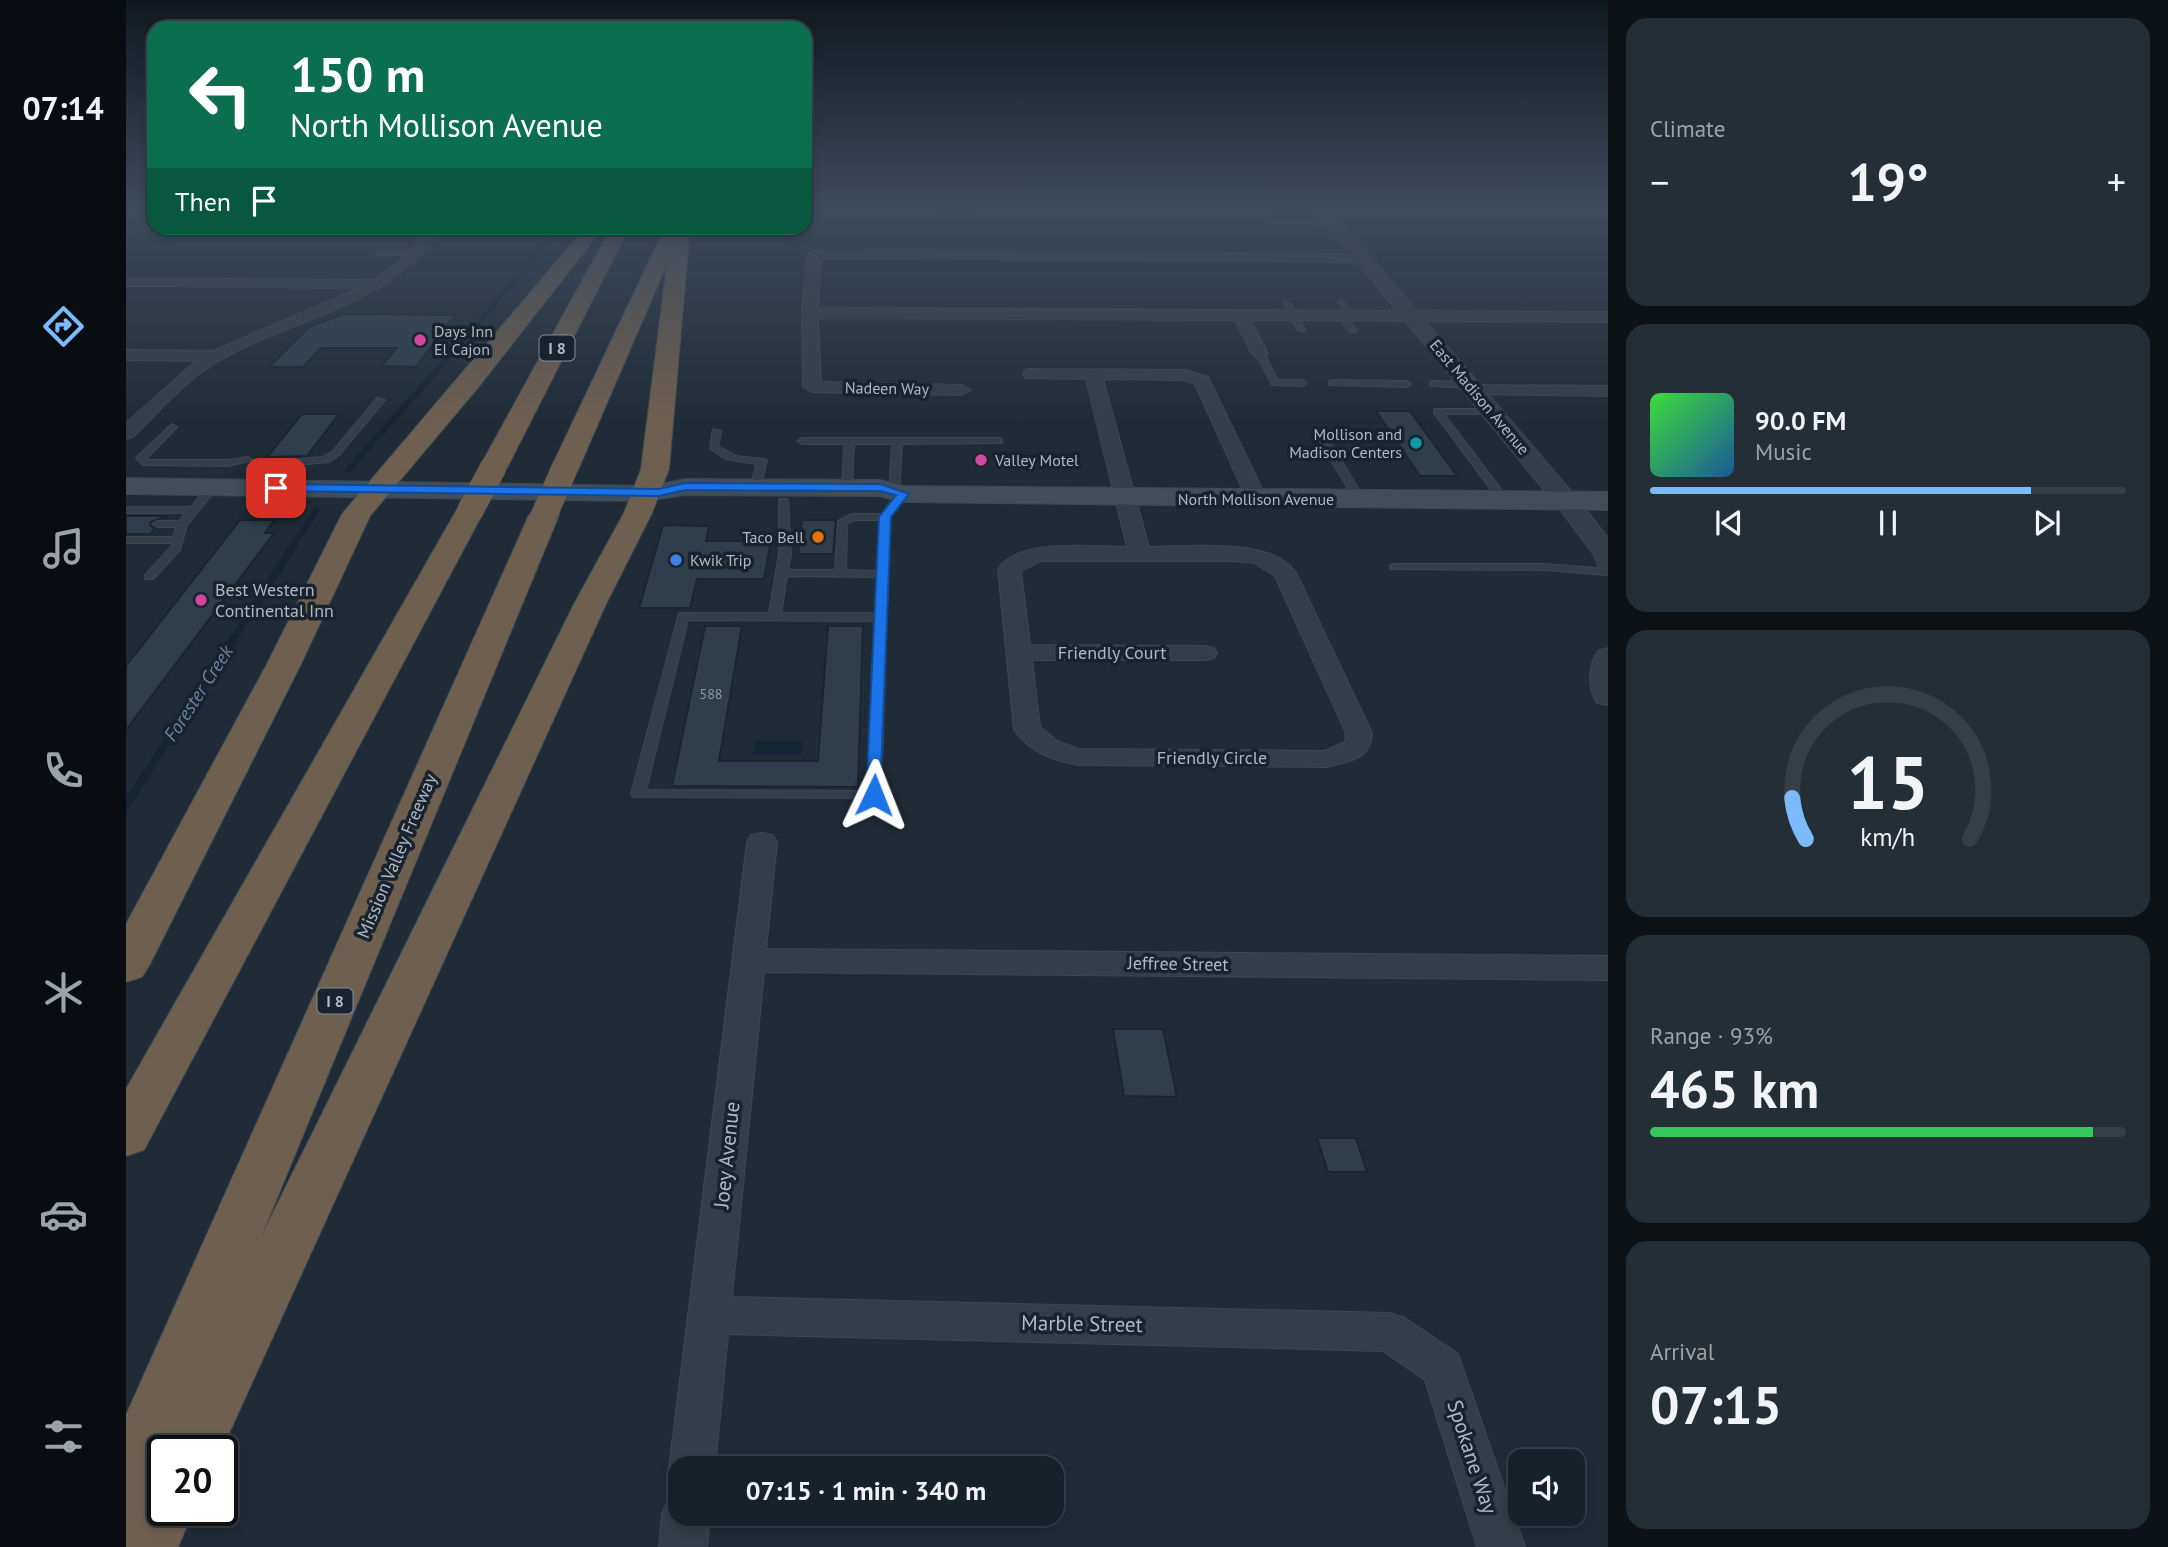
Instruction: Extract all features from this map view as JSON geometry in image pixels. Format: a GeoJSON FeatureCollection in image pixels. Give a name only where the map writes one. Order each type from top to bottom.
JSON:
{"type":"FeatureCollection","features":[{"type":"Feature","properties":{"kind":"highway"},"geometry":{"type":"LineString","coordinates":[[126,966],[284,664],[357,514],[553,278]]}},
{"type":"Feature","properties":{"kind":"highway","name":"I 8"},"geometry":{"type":"LineString","coordinates":[[126,1136],[494,468],[594,278]]}},
{"type":"Feature","properties":{"kind":"highway","name":"Mission Valley Freeway"},"geometry":{"type":"LineString","coordinates":[[126,1488],[544,514],[651,278]]}},
{"type":"Feature","properties":{"kind":"highway"},"geometry":{"type":"LineString","coordinates":[[197,1435],[590,604],[653,493],[676,278]]}},
{"type":"Feature","properties":{"kind":"highway"},"geometry":{"type":"LineString","coordinates":[[144,1547],[154,1526]]}},
{"type":"Feature","properties":{"kind":"main road","name":"North Mollison Avenue"},"geometry":{"type":"LineString","coordinates":[[127,493],[213,487],[653,493],[685,487],[847,487],[880,488],[894,501]]}},
{"type":"Feature","properties":{"kind":"main road"},"geometry":{"type":"LineString","coordinates":[[788,501],[805,495],[844,492],[847,487]]}},
{"type":"Feature","properties":{"kind":"main road","name":"North Mollison Avenue"},"geometry":{"type":"LineString","coordinates":[[653,493],[681,500],[788,501],[1126,498],[1608,501]]}},
{"type":"Feature","properties":{"kind":"street"},"geometry":{"type":"LineString","coordinates":[[126,433],[216,356],[252,336],[350,298],[385,278]]}},
{"type":"Feature","properties":{"kind":"street"},"geometry":{"type":"LineString","coordinates":[[812,278],[810,313],[1241,315],[1289,310],[1347,316],[1608,317]]}},
{"type":"Feature","properties":{"kind":"street","name":"East Madison Avenue"},"geometry":{"type":"LineString","coordinates":[[1379,278],[1567,502],[1607,554],[1608,561]]}},
{"type":"Feature","properties":{"kind":"street"},"geometry":{"type":"LineString","coordinates":[[126,282],[377,284]]}},
{"type":"Feature","properties":{"kind":"street","name":"Nadeen Way"},"geometry":{"type":"LineString","coordinates":[[810,313],[812,387],[961,390]]}},
{"type":"Feature","properties":{"kind":"street"},"geometry":{"type":"LineString","coordinates":[[1241,315],[1260,354]]}},
{"type":"Feature","properties":{"kind":"street"},"geometry":{"type":"LineString","coordinates":[[126,355],[216,356]]}},
{"type":"Feature","properties":{"kind":"street"},"geometry":{"type":"LineString","coordinates":[[1032,374],[1186,375],[1202,381],[1257,499]]}},
{"type":"Feature","properties":{"kind":"street"},"geometry":{"type":"LineString","coordinates":[[1093,374],[1139,553]]}},
{"type":"Feature","properties":{"kind":"street"},"geometry":{"type":"LineString","coordinates":[[1472,387],[1608,391]]}},
{"type":"Feature","properties":{"kind":"street","name":"Friendly Circle"},"geometry":{"type":"LineString","coordinates":[[1139,553],[1258,556],[1276,563],[1285,573],[1359,733],[1358,745],[1348,753],[1326,759],[1079,757],[1058,754],[1041,745],[1027,729],[1019,652],[1009,569],[1023,558],[1041,554],[1139,553]]}},
{"type":"Feature","properties":{"kind":"street","name":"Friendly Court"},"geometry":{"type":"LineString","coordinates":[[1019,652],[1205,653]]}},
{"type":"Feature","properties":{"kind":"street"},"geometry":{"type":"LineString","coordinates":[[1608,657],[1605,678],[1608,696]]}},
{"type":"Feature","properties":{"kind":"street","name":"Joey Avenue"},"geometry":{"type":"LineString","coordinates":[[693,1456],[762,842]]}},
{"type":"Feature","properties":{"kind":"street","name":"Jeffree Street"},"geometry":{"type":"LineString","coordinates":[[747,960],[1608,968]]}},
{"type":"Feature","properties":{"kind":"street","name":"Marble Street"},"geometry":{"type":"LineString","coordinates":[[710,1315],[1390,1332],[1443,1367]]}},
{"type":"Feature","properties":{"kind":"street","name":"Spokane Way"},"geometry":{"type":"LineString","coordinates":[[1443,1367],[1502,1547]]}},
{"type":"Feature","properties":{"kind":"street"},"geometry":{"type":"LineString","coordinates":[[682,1547],[685,1526]]}},
{"type":"Feature","properties":{"kind":"lane"},"geometry":{"type":"LineString","coordinates":[[1289,310],[1301,330]]}},
{"type":"Feature","properties":{"kind":"lane"},"geometry":{"type":"LineString","coordinates":[[1260,354],[1275,383],[1303,383]]}},
{"type":"Feature","properties":{"kind":"lane"},"geometry":{"type":"LineString","coordinates":[[1332,383],[1407,384]]}},
{"type":"Feature","properties":{"kind":"lane"},"geometry":{"type":"LineString","coordinates":[[1433,384],[1472,387]]}},
{"type":"Feature","properties":{"kind":"lane"},"geometry":{"type":"LineString","coordinates":[[172,427],[141,458],[146,463],[326,460],[336,453],[380,400]]}},
{"type":"Feature","properties":{"kind":"lane"},"geometry":{"type":"LineString","coordinates":[[1492,411],[1437,411],[1504,500]]}},
{"type":"Feature","properties":{"kind":"lane"},"geometry":{"type":"LineString","coordinates":[[716,431],[713,447],[719,453],[733,459],[762,461],[756,487]]}},
{"type":"Feature","properties":{"kind":"lane"},"geometry":{"type":"LineString","coordinates":[[1324,440],[1360,500]]}},
{"type":"Feature","properties":{"kind":"lane"},"geometry":{"type":"LineString","coordinates":[[802,441],[999,442]]}},
{"type":"Feature","properties":{"kind":"lane"},"geometry":{"type":"LineString","coordinates":[[847,487],[849,441]]}},
{"type":"Feature","properties":{"kind":"lane"},"geometry":{"type":"LineString","coordinates":[[880,617],[683,616],[638,793],[874,795],[882,574],[894,501],[897,441]]}},
{"type":"Feature","properties":{"kind":"lane"},"geometry":{"type":"LineString","coordinates":[[149,578],[176,548],[183,524],[213,487]]}},
{"type":"Feature","properties":{"kind":"lane"},"geometry":{"type":"LineString","coordinates":[[127,493],[193,510]]}},
{"type":"Feature","properties":{"kind":"lane"},"geometry":{"type":"LineString","coordinates":[[774,617],[785,554],[788,501]]}},
{"type":"Feature","properties":{"kind":"lane"},"geometry":{"type":"LineString","coordinates":[[840,574],[842,523],[894,501]]}},
{"type":"Feature","properties":{"kind":"lane"},"geometry":{"type":"LineString","coordinates":[[157,524],[183,524]]}},
{"type":"Feature","properties":{"kind":"lane"},"geometry":{"type":"LineString","coordinates":[[126,540],[177,540]]}},
{"type":"Feature","properties":{"kind":"lane"},"geometry":{"type":"LineString","coordinates":[[1394,567],[1545,567],[1608,572]]}},
{"type":"Feature","properties":{"kind":"lane"},"geometry":{"type":"LineString","coordinates":[[781,573],[882,574]]}},
{"type":"Feature","properties":{"kind":"water"},"geometry":{"type":"Polygon","coordinates":[[[755,741],[802,741],[801,754],[753,754],[755,741]]]}},
{"type":"Feature","properties":{"kind":"building","name":"Days Inn El Cajon"},"geometry":{"type":"Polygon","coordinates":[[[343,314],[455,315],[416,367],[381,366],[397,348],[321,348],[303,367],[269,367],[309,327],[343,314]]]}},
{"type":"Feature","properties":{"kind":"building","name":"Mollison and Madison Centers"},"geometry":{"type":"Polygon","coordinates":[[[1376,411],[1410,411],[1457,476],[1420,476],[1376,411]]]}},
{"type":"Feature","properties":{"kind":"building"},"geometry":{"type":"Polygon","coordinates":[[[302,414],[339,414],[307,456],[267,457],[302,414]]]}},
{"type":"Feature","properties":{"kind":"building"},"geometry":{"type":"Polygon","coordinates":[[[126,516],[167,516],[151,522],[150,525],[155,529],[150,534],[126,534],[126,516]]]}},
{"type":"Feature","properties":{"kind":"building","name":"Best Western Continental Inn"},"geometry":{"type":"Polygon","coordinates":[[[240,520],[275,520],[265,533],[274,533],[126,730],[126,666],[240,520]]]}},
{"type":"Feature","properties":{"kind":"building","name":"Taco Bell"},"geometry":{"type":"Polygon","coordinates":[[[802,520],[836,520],[833,554],[798,554],[802,520]]]}},
{"type":"Feature","properties":{"kind":"building"},"geometry":{"type":"Polygon","coordinates":[[[663,525],[709,526],[706,541],[771,541],[764,579],[697,579],[690,608],[639,608],[663,525]]]}},
{"type":"Feature","properties":{"kind":"building"},"geometry":{"type":"Polygon","coordinates":[[[705,626],[742,626],[719,761],[818,761],[828,626],[863,626],[858,787],[672,786],[705,626]]]}},
{"type":"Feature","properties":{"kind":"building"},"geometry":{"type":"Polygon","coordinates":[[[1113,1029],[1163,1029],[1177,1097],[1124,1096],[1113,1029]]]}},
{"type":"Feature","properties":{"kind":"building"},"geometry":{"type":"Polygon","coordinates":[[[1317,1138],[1356,1138],[1367,1172],[1328,1172],[1317,1138]]]}},
{"type":"Feature","properties":{"kind":"waterway","name":"Forester Creek"},"geometry":{"type":"LineString","coordinates":[[452,354],[516,278]]}},
{"type":"Feature","properties":{"kind":"waterway","name":"Forester Creek"},"geometry":{"type":"LineString","coordinates":[[348,470],[453,352]]}},
{"type":"Feature","properties":{"kind":"waterway","name":"Forester Creek"},"geometry":{"type":"LineString","coordinates":[[293,546],[316,511]]}},
{"type":"Feature","properties":{"kind":"waterway","name":"Forester Creek"},"geometry":{"type":"LineString","coordinates":[[131,797],[294,545]]}},
{"type":"Feature","properties":{"kind":"waterway","name":"Forester Creek"},"geometry":{"type":"LineString","coordinates":[[126,805],[132,795]]}},
{"type":"Feature","properties":{"kind":"place","name":"Days Inn El Cajon"},"geometry":{"type":"Point","coordinates":[420,340]}},
{"type":"Feature","properties":{"kind":"place","name":"Mollison and Madison Centers"},"geometry":{"type":"Point","coordinates":[1416,443]}},
{"type":"Feature","properties":{"kind":"place","name":"Valley Motel"},"geometry":{"type":"Point","coordinates":[981,460]}},
{"type":"Feature","properties":{"kind":"place","name":"Taco Bell"},"geometry":{"type":"Point","coordinates":[818,537]}},
{"type":"Feature","properties":{"kind":"place","name":"Kwik Trip"},"geometry":{"type":"Point","coordinates":[676,560]}},
{"type":"Feature","properties":{"kind":"place","name":"Best Western Continental Inn"},"geometry":{"type":"Point","coordinates":[201,600]}},
{"type":"Feature","properties":{"kind":"route"},"geometry":{"type":"LineString","coordinates":[[276,488],[659,493],[685,487],[880,488],[903,494],[885,513],[874,795]]}}]}
